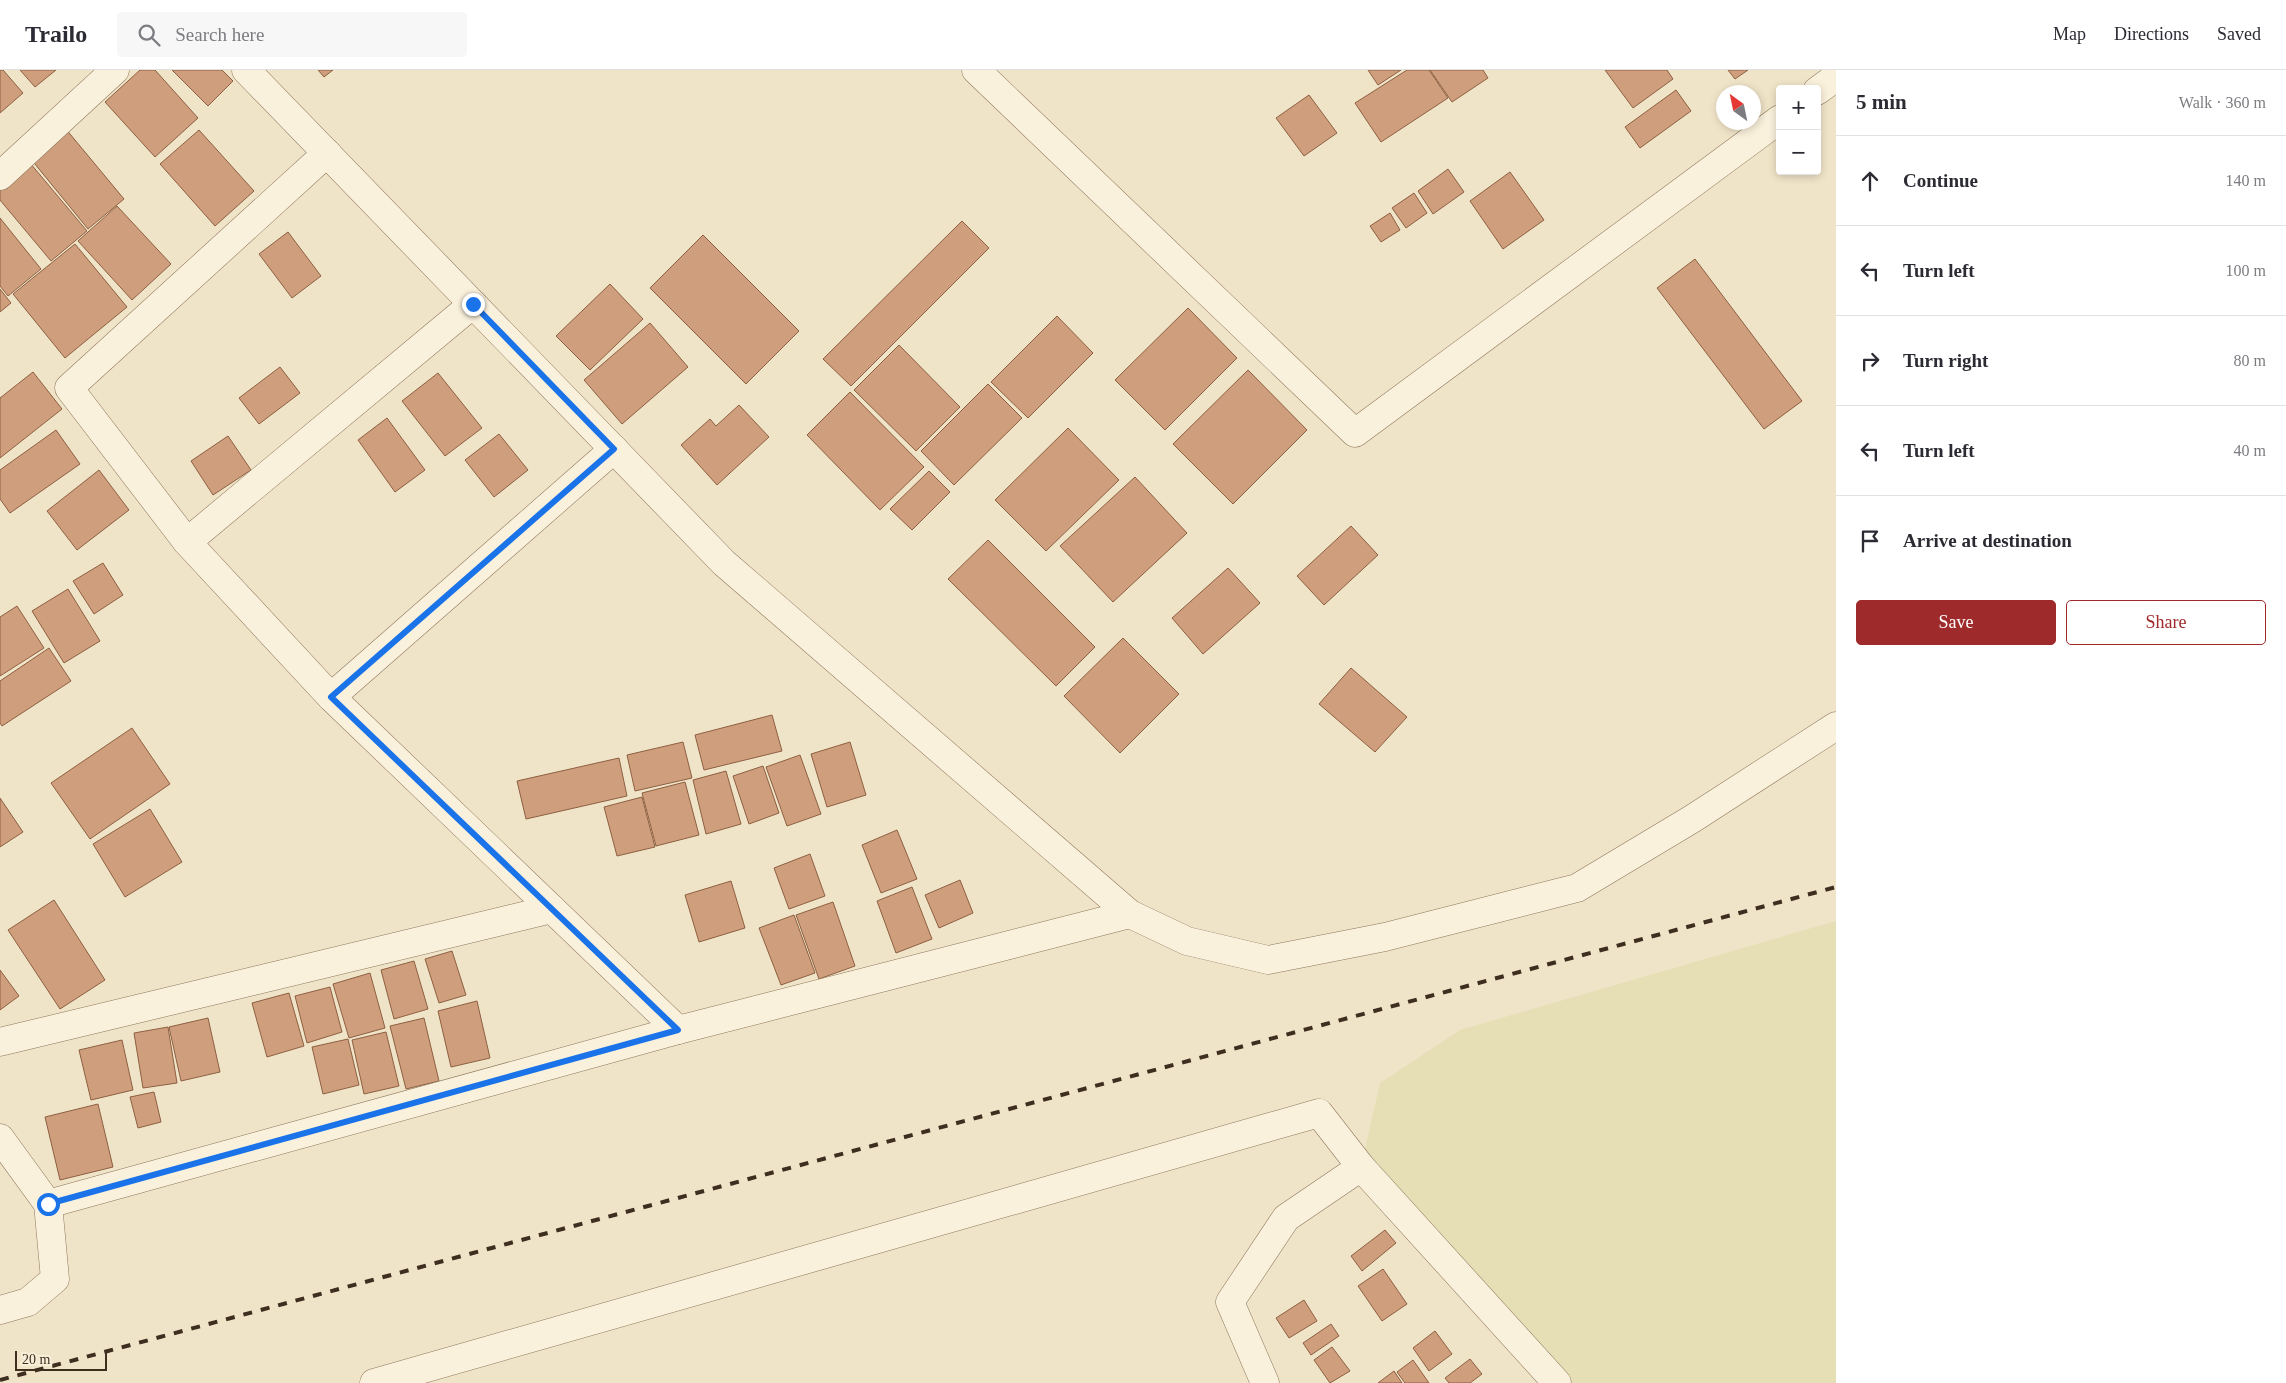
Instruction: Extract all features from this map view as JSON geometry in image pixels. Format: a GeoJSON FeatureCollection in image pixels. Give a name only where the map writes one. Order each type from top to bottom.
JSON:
{"type":"FeatureCollection","features":[{"type":"Feature","properties":{"kind":"street"},"geometry":{"type":"LineString","coordinates":[[0,176],[115,70]]}},
{"type":"Feature","properties":{"kind":"street"},"geometry":{"type":"LineString","coordinates":[[246,70],[724,563],[1130,914],[1188,941],[1268,960],[1385,937],[1577,888],[1692,819],[1836,726]]}},
{"type":"Feature","properties":{"kind":"street"},"geometry":{"type":"LineString","coordinates":[[976,70],[1355,433],[1776,122]]}},
{"type":"Feature","properties":{"kind":"street"},"geometry":{"type":"LineString","coordinates":[[1821,88],[1836,77]]}},
{"type":"Feature","properties":{"kind":"street"},"geometry":{"type":"LineString","coordinates":[[327,153],[69,388],[186,542],[331,697],[678,1030]]}},
{"type":"Feature","properties":{"kind":"street"},"geometry":{"type":"LineString","coordinates":[[186,542],[473,304]]}},
{"type":"Feature","properties":{"kind":"street"},"geometry":{"type":"LineString","coordinates":[[331,697],[614,449]]}},
{"type":"Feature","properties":{"kind":"street"},"geometry":{"type":"LineString","coordinates":[[0,1042],[552,909]]}},
{"type":"Feature","properties":{"kind":"street"},"geometry":{"type":"LineString","coordinates":[[48,1204],[678,1030],[1130,914]]}},
{"type":"Feature","properties":{"kind":"street"},"geometry":{"type":"LineString","coordinates":[[374,1383],[1319,1113],[1361,1167],[1557,1383]]}},
{"type":"Feature","properties":{"kind":"street"},"geometry":{"type":"LineString","coordinates":[[0,1138],[48,1204],[55,1279],[28,1302],[0,1310]]}},
{"type":"Feature","properties":{"kind":"street"},"geometry":{"type":"LineString","coordinates":[[1264,1383],[1230,1302],[1286,1218],[1361,1167]]}},
{"type":"Feature","properties":{"kind":"shaded area"},"geometry":{"type":"Polygon","coordinates":[[[1836,921],[1836,1383],[1557,1383],[1361,1167],[1380,1083],[1460,1030],[1836,921]]]}},
{"type":"Feature","properties":{"kind":"building"},"geometry":{"type":"Polygon","coordinates":[[[0,70],[3,70],[23,93],[0,113],[0,70]]]}},
{"type":"Feature","properties":{"kind":"building"},"geometry":{"type":"Polygon","coordinates":[[[20,70],[56,70],[35,87],[20,70]]]}},
{"type":"Feature","properties":{"kind":"building"},"geometry":{"type":"Polygon","coordinates":[[[140,70],[155,70],[198,118],[155,157],[105,102],[140,70]]]}},
{"type":"Feature","properties":{"kind":"building"},"geometry":{"type":"Polygon","coordinates":[[[172,70],[222,70],[233,81],[208,106],[172,70]]]}},
{"type":"Feature","properties":{"kind":"building"},"geometry":{"type":"Polygon","coordinates":[[[318,70],[333,70],[324,77],[318,70]]]}},
{"type":"Feature","properties":{"kind":"building"},"geometry":{"type":"Polygon","coordinates":[[[1368,70],[1401,70],[1378,85],[1368,70]]]}},
{"type":"Feature","properties":{"kind":"building"},"geometry":{"type":"Polygon","coordinates":[[[1407,70],[1429,70],[1448,98],[1381,142],[1355,103],[1407,70]]]}},
{"type":"Feature","properties":{"kind":"building"},"geometry":{"type":"Polygon","coordinates":[[[1430,70],[1483,70],[1488,78],[1452,102],[1430,70]]]}},
{"type":"Feature","properties":{"kind":"building"},"geometry":{"type":"Polygon","coordinates":[[[1605,70],[1667,70],[1673,79],[1633,108],[1605,70]]]}},
{"type":"Feature","properties":{"kind":"building"},"geometry":{"type":"Polygon","coordinates":[[[1728,70],[1748,70],[1735,79],[1728,70]]]}},
{"type":"Feature","properties":{"kind":"building"},"geometry":{"type":"Polygon","coordinates":[[[1676,90],[1691,111],[1640,148],[1625,127],[1676,90]]]}},
{"type":"Feature","properties":{"kind":"building"},"geometry":{"type":"Polygon","coordinates":[[[1309,95],[1337,133],[1304,156],[1276,118],[1309,95]]]}},
{"type":"Feature","properties":{"kind":"building"},"geometry":{"type":"Polygon","coordinates":[[[65,128],[124,199],[88,229],[30,158],[65,128]]]}},
{"type":"Feature","properties":{"kind":"building"},"geometry":{"type":"Polygon","coordinates":[[[199,130],[254,191],[215,226],[160,164],[199,130]]]}},
{"type":"Feature","properties":{"kind":"building"},"geometry":{"type":"Polygon","coordinates":[[[30,163],[87,231],[51,261],[0,200],[0,188],[30,163]]]}},
{"type":"Feature","properties":{"kind":"building"},"geometry":{"type":"Polygon","coordinates":[[[1448,169],[1464,192],[1433,214],[1418,191],[1448,169]]]}},
{"type":"Feature","properties":{"kind":"building"},"geometry":{"type":"Polygon","coordinates":[[[1510,172],[1544,220],[1503,249],[1470,201],[1510,172]]]}},
{"type":"Feature","properties":{"kind":"building"},"geometry":{"type":"Polygon","coordinates":[[[1414,193],[1427,213],[1406,228],[1392,208],[1414,193]]]}},
{"type":"Feature","properties":{"kind":"building"},"geometry":{"type":"Polygon","coordinates":[[[117,206],[171,264],[132,300],[78,241],[117,206]]]}},
{"type":"Feature","properties":{"kind":"building"},"geometry":{"type":"Polygon","coordinates":[[[1390,213],[1400,230],[1381,242],[1370,226],[1390,213]]]}},
{"type":"Feature","properties":{"kind":"building"},"geometry":{"type":"Polygon","coordinates":[[[0,218],[41,269],[8,296],[0,286],[0,218]]]}},
{"type":"Feature","properties":{"kind":"building"},"geometry":{"type":"Polygon","coordinates":[[[962,221],[989,248],[851,386],[823,359],[962,221]]]}},
{"type":"Feature","properties":{"kind":"building"},"geometry":{"type":"Polygon","coordinates":[[[288,232],[321,276],[292,298],[259,254],[288,232]]]}},
{"type":"Feature","properties":{"kind":"building"},"geometry":{"type":"Polygon","coordinates":[[[703,235],[799,331],[746,384],[650,288],[703,235]]]}},
{"type":"Feature","properties":{"kind":"building"},"geometry":{"type":"Polygon","coordinates":[[[75,244],[127,307],[65,358],[13,294],[75,244]]]}},
{"type":"Feature","properties":{"kind":"building"},"geometry":{"type":"Polygon","coordinates":[[[1695,259],[1802,401],[1764,429],[1657,288],[1695,259]]]}},
{"type":"Feature","properties":{"kind":"building"},"geometry":{"type":"Polygon","coordinates":[[[610,284],[643,319],[590,370],[556,336],[610,284]]]}},
{"type":"Feature","properties":{"kind":"building"},"geometry":{"type":"Polygon","coordinates":[[[0,289],[11,303],[0,312],[0,289]]]}},
{"type":"Feature","properties":{"kind":"building"},"geometry":{"type":"Polygon","coordinates":[[[1188,308],[1237,358],[1165,430],[1115,380],[1188,308]]]}},
{"type":"Feature","properties":{"kind":"building"},"geometry":{"type":"Polygon","coordinates":[[[1057,316],[1093,353],[1028,418],[991,382],[1057,316]]]}},
{"type":"Feature","properties":{"kind":"building"},"geometry":{"type":"Polygon","coordinates":[[[650,323],[688,367],[622,424],[584,380],[650,323]]]}},
{"type":"Feature","properties":{"kind":"building"},"geometry":{"type":"Polygon","coordinates":[[[899,345],[960,407],[916,451],[854,390],[899,345]]]}},
{"type":"Feature","properties":{"kind":"building"},"geometry":{"type":"Polygon","coordinates":[[[280,367],[300,393],[259,424],[239,398],[280,367]]]}},
{"type":"Feature","properties":{"kind":"building"},"geometry":{"type":"Polygon","coordinates":[[[1248,370],[1307,430],[1233,504],[1173,444],[1248,370]]]}},
{"type":"Feature","properties":{"kind":"building"},"geometry":{"type":"Polygon","coordinates":[[[33,372],[62,409],[0,458],[0,398],[33,372]]]}},
{"type":"Feature","properties":{"kind":"building"},"geometry":{"type":"Polygon","coordinates":[[[438,373],[482,428],[445,456],[402,401],[438,373]]]}},
{"type":"Feature","properties":{"kind":"building"},"geometry":{"type":"Polygon","coordinates":[[[988,384],[1022,418],[954,485],[921,451],[988,384]]]}},
{"type":"Feature","properties":{"kind":"building"},"geometry":{"type":"Polygon","coordinates":[[[850,392],[924,467],[880,510],[807,435],[850,392]]]}},
{"type":"Feature","properties":{"kind":"building"},"geometry":{"type":"Polygon","coordinates":[[[739,405],[769,437],[717,485],[681,445],[710,419],[716,426],[739,405]]]}},
{"type":"Feature","properties":{"kind":"building"},"geometry":{"type":"Polygon","coordinates":[[[387,418],[425,470],[395,492],[358,440],[387,418]]]}},
{"type":"Feature","properties":{"kind":"building"},"geometry":{"type":"Polygon","coordinates":[[[1068,428],[1119,480],[1046,551],[995,500],[1068,428]]]}},
{"type":"Feature","properties":{"kind":"building"},"geometry":{"type":"Polygon","coordinates":[[[56,430],[80,464],[10,513],[0,499],[0,470],[56,430]]]}},
{"type":"Feature","properties":{"kind":"building"},"geometry":{"type":"Polygon","coordinates":[[[499,434],[528,470],[494,497],[465,460],[499,434]]]}},
{"type":"Feature","properties":{"kind":"building"},"geometry":{"type":"Polygon","coordinates":[[[228,436],[251,470],[213,495],[191,461],[228,436]]]}},
{"type":"Feature","properties":{"kind":"building"},"geometry":{"type":"Polygon","coordinates":[[[99,470],[129,510],[77,550],[47,511],[99,470]]]}},
{"type":"Feature","properties":{"kind":"building"},"geometry":{"type":"Polygon","coordinates":[[[929,471],[950,492],[912,530],[890,509],[929,471]]]}},
{"type":"Feature","properties":{"kind":"building"},"geometry":{"type":"Polygon","coordinates":[[[1135,477],[1187,533],[1113,602],[1060,546],[1135,477]]]}},
{"type":"Feature","properties":{"kind":"building"},"geometry":{"type":"Polygon","coordinates":[[[1351,526],[1378,555],[1324,605],[1297,576],[1351,526]]]}},
{"type":"Feature","properties":{"kind":"building"},"geometry":{"type":"Polygon","coordinates":[[[988,540],[1095,647],[1056,686],[948,579],[988,540]]]}},
{"type":"Feature","properties":{"kind":"building"},"geometry":{"type":"Polygon","coordinates":[[[103,563],[123,595],[94,614],[73,581],[103,563]]]}},
{"type":"Feature","properties":{"kind":"building"},"geometry":{"type":"Polygon","coordinates":[[[1228,568],[1260,603],[1203,654],[1172,618],[1228,568]]]}},
{"type":"Feature","properties":{"kind":"building"},"geometry":{"type":"Polygon","coordinates":[[[68,589],[100,641],[64,663],[32,611],[68,589]]]}},
{"type":"Feature","properties":{"kind":"building"},"geometry":{"type":"Polygon","coordinates":[[[17,606],[44,648],[0,676],[0,617],[17,606]]]}},
{"type":"Feature","properties":{"kind":"building"},"geometry":{"type":"Polygon","coordinates":[[[1123,638],[1179,694],[1120,753],[1064,696],[1123,638]]]}},
{"type":"Feature","properties":{"kind":"building"},"geometry":{"type":"Polygon","coordinates":[[[49,648],[71,681],[2,726],[0,723],[0,681],[49,648]]]}},
{"type":"Feature","properties":{"kind":"building"},"geometry":{"type":"Polygon","coordinates":[[[1351,668],[1407,717],[1375,752],[1319,704],[1351,668]]]}},
{"type":"Feature","properties":{"kind":"building"},"geometry":{"type":"Polygon","coordinates":[[[772,715],[782,751],[704,770],[695,735],[772,715]]]}},
{"type":"Feature","properties":{"kind":"building"},"geometry":{"type":"Polygon","coordinates":[[[132,728],[170,784],[90,839],[51,783],[132,728]]]}},
{"type":"Feature","properties":{"kind":"building"},"geometry":{"type":"Polygon","coordinates":[[[683,742],[692,778],[635,791],[627,755],[683,742]]]}},
{"type":"Feature","properties":{"kind":"building"},"geometry":{"type":"Polygon","coordinates":[[[850,742],[866,795],[827,807],[811,754],[850,742]]]}},
{"type":"Feature","properties":{"kind":"building"},"geometry":{"type":"Polygon","coordinates":[[[800,755],[821,814],[787,826],[766,767],[800,755]]]}},
{"type":"Feature","properties":{"kind":"building"},"geometry":{"type":"Polygon","coordinates":[[[619,758],[627,796],[526,819],[517,781],[619,758]]]}},
{"type":"Feature","properties":{"kind":"building"},"geometry":{"type":"Polygon","coordinates":[[[763,766],[779,813],[749,824],[733,776],[763,766]]]}},
{"type":"Feature","properties":{"kind":"building"},"geometry":{"type":"Polygon","coordinates":[[[726,771],[741,824],[706,834],[693,780],[726,771]]]}},
{"type":"Feature","properties":{"kind":"building"},"geometry":{"type":"Polygon","coordinates":[[[685,782],[699,835],[656,846],[642,793],[685,782]]]}},
{"type":"Feature","properties":{"kind":"building"},"geometry":{"type":"Polygon","coordinates":[[[642,797],[655,847],[617,856],[604,807],[642,797]]]}},
{"type":"Feature","properties":{"kind":"building"},"geometry":{"type":"Polygon","coordinates":[[[0,798],[23,832],[0,847],[0,798]]]}},
{"type":"Feature","properties":{"kind":"building"},"geometry":{"type":"Polygon","coordinates":[[[150,809],[182,862],[125,897],[93,844],[150,809]]]}},
{"type":"Feature","properties":{"kind":"building"},"geometry":{"type":"Polygon","coordinates":[[[897,830],[917,879],[881,893],[862,845],[897,830]]]}},
{"type":"Feature","properties":{"kind":"building"},"geometry":{"type":"Polygon","coordinates":[[[810,854],[825,896],[789,909],[774,868],[810,854]]]}},
{"type":"Feature","properties":{"kind":"building"},"geometry":{"type":"Polygon","coordinates":[[[960,880],[973,913],[939,928],[925,895],[960,880]]]}},
{"type":"Feature","properties":{"kind":"building"},"geometry":{"type":"Polygon","coordinates":[[[731,881],[745,928],[699,942],[685,895],[731,881]]]}},
{"type":"Feature","properties":{"kind":"building"},"geometry":{"type":"Polygon","coordinates":[[[912,887],[932,939],[896,953],[877,901],[912,887]]]}},
{"type":"Feature","properties":{"kind":"building"},"geometry":{"type":"Polygon","coordinates":[[[54,900],[105,980],[60,1009],[8,930],[54,900]]]}},
{"type":"Feature","properties":{"kind":"building"},"geometry":{"type":"Polygon","coordinates":[[[833,902],[855,966],[819,979],[796,915],[833,902]]]}},
{"type":"Feature","properties":{"kind":"building"},"geometry":{"type":"Polygon","coordinates":[[[794,915],[815,973],[781,985],[759,928],[794,915]]]}},
{"type":"Feature","properties":{"kind":"building"},"geometry":{"type":"Polygon","coordinates":[[[452,951],[466,995],[439,1003],[425,959],[452,951]]]}},
{"type":"Feature","properties":{"kind":"building"},"geometry":{"type":"Polygon","coordinates":[[[414,961],[428,1009],[394,1019],[381,970],[414,961]]]}},
{"type":"Feature","properties":{"kind":"building"},"geometry":{"type":"Polygon","coordinates":[[[0,970],[19,996],[0,1010],[0,970]]]}},
{"type":"Feature","properties":{"kind":"building"},"geometry":{"type":"Polygon","coordinates":[[[370,973],[385,1028],[349,1038],[333,984],[370,973]]]}},
{"type":"Feature","properties":{"kind":"building"},"geometry":{"type":"Polygon","coordinates":[[[330,987],[342,1032],[307,1043],[295,996],[330,987]]]}},
{"type":"Feature","properties":{"kind":"building"},"geometry":{"type":"Polygon","coordinates":[[[289,993],[304,1046],[267,1057],[252,1003],[289,993]]]}},
{"type":"Feature","properties":{"kind":"building"},"geometry":{"type":"Polygon","coordinates":[[[477,1001],[490,1058],[451,1067],[438,1011],[477,1001]]]}},
{"type":"Feature","properties":{"kind":"building"},"geometry":{"type":"Polygon","coordinates":[[[208,1018],[220,1072],[181,1081],[169,1027],[208,1018]]]}},
{"type":"Feature","properties":{"kind":"building"},"geometry":{"type":"Polygon","coordinates":[[[424,1018],[439,1081],[406,1089],[390,1026],[424,1018]]]}},
{"type":"Feature","properties":{"kind":"building"},"geometry":{"type":"Polygon","coordinates":[[[168,1027],[177,1083],[143,1088],[134,1033],[168,1027]]]}},
{"type":"Feature","properties":{"kind":"building"},"geometry":{"type":"Polygon","coordinates":[[[386,1032],[399,1086],[364,1094],[352,1040],[386,1032]]]}},
{"type":"Feature","properties":{"kind":"building"},"geometry":{"type":"Polygon","coordinates":[[[348,1039],[359,1085],[323,1094],[312,1047],[348,1039]]]}},
{"type":"Feature","properties":{"kind":"building"},"geometry":{"type":"Polygon","coordinates":[[[122,1040],[133,1090],[91,1100],[79,1050],[122,1040]]]}},
{"type":"Feature","properties":{"kind":"building"},"geometry":{"type":"Polygon","coordinates":[[[154,1092],[161,1122],[138,1128],[130,1097],[154,1092]]]}},
{"type":"Feature","properties":{"kind":"building"},"geometry":{"type":"Polygon","coordinates":[[[98,1104],[113,1167],[60,1180],[45,1117],[98,1104]]]}},
{"type":"Feature","properties":{"kind":"building"},"geometry":{"type":"Polygon","coordinates":[[[1385,1230],[1396,1243],[1362,1271],[1351,1256],[1385,1230]]]}},
{"type":"Feature","properties":{"kind":"building"},"geometry":{"type":"Polygon","coordinates":[[[1383,1269],[1407,1304],[1382,1321],[1358,1286],[1383,1269]]]}},
{"type":"Feature","properties":{"kind":"building"},"geometry":{"type":"Polygon","coordinates":[[[1304,1300],[1317,1321],[1289,1338],[1276,1318],[1304,1300]]]}},
{"type":"Feature","properties":{"kind":"building"},"geometry":{"type":"Polygon","coordinates":[[[1331,1324],[1339,1336],[1311,1355],[1303,1343],[1331,1324]]]}},
{"type":"Feature","properties":{"kind":"building"},"geometry":{"type":"Polygon","coordinates":[[[1435,1331],[1452,1354],[1429,1371],[1413,1348],[1435,1331]]]}},
{"type":"Feature","properties":{"kind":"building"},"geometry":{"type":"Polygon","coordinates":[[[1332,1347],[1350,1371],[1330,1383],[1314,1360],[1332,1347]]]}},
{"type":"Feature","properties":{"kind":"building"},"geometry":{"type":"Polygon","coordinates":[[[1470,1359],[1482,1374],[1470,1383],[1449,1383],[1445,1378],[1470,1359]]]}},
{"type":"Feature","properties":{"kind":"building"},"geometry":{"type":"Polygon","coordinates":[[[1413,1360],[1429,1383],[1405,1383],[1397,1372],[1413,1360]]]}},
{"type":"Feature","properties":{"kind":"building"},"geometry":{"type":"Polygon","coordinates":[[[1394,1371],[1402,1383],[1378,1383],[1394,1371]]]}},
{"type":"Feature","properties":{"kind":"railway"},"geometry":{"type":"LineString","coordinates":[[0,1380],[1836,887]]}},
{"type":"Feature","properties":{"kind":"route"},"geometry":{"type":"LineString","coordinates":[[48,1204],[678,1030],[331,697],[614,449],[473,304]]}}]}
